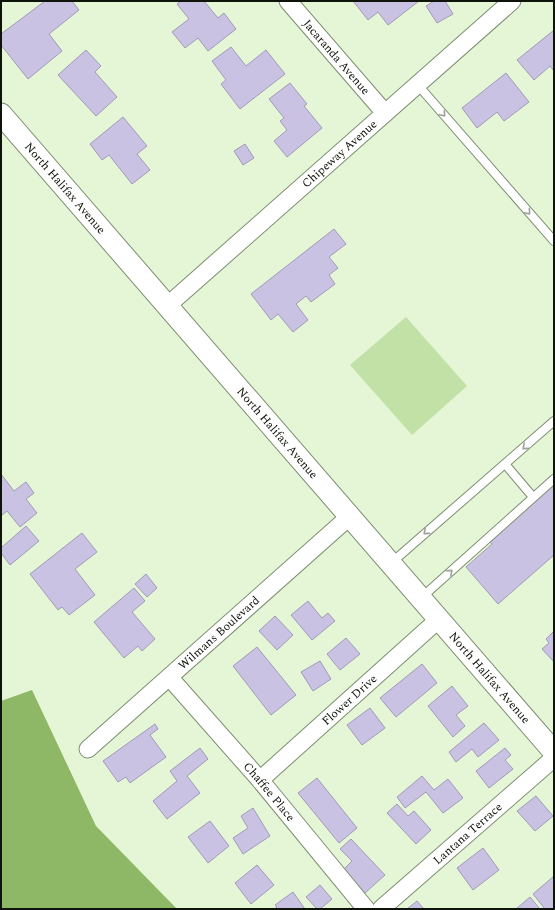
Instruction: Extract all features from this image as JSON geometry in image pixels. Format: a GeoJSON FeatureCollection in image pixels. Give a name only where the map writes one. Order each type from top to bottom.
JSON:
{"type":"FeatureCollection","features":[{"type":"Feature","properties":{"kind":"street","name":"Jacaranda Avenue"},"geometry":{"type":"LineString","coordinates":[[288,1],[384,113]]}},
{"type":"Feature","properties":{"kind":"street","name":"Chipeway Avenue"},"geometry":{"type":"LineString","coordinates":[[167,306],[512,1]]}},
{"type":"Feature","properties":{"kind":"street","name":"North Halifax Avenue"},"geometry":{"type":"LineString","coordinates":[[1,114],[554,752]]}},
{"type":"Feature","properties":{"kind":"street","name":"Wilmans Boulevard"},"geometry":{"type":"LineString","coordinates":[[88,749],[170,678],[349,517]]}},
{"type":"Feature","properties":{"kind":"street","name":"Flower Drive"},"geometry":{"type":"LineString","coordinates":[[260,780],[439,619]]}},
{"type":"Feature","properties":{"kind":"street","name":"Chaffee Place"},"geometry":{"type":"LineString","coordinates":[[170,678],[260,780],[366,909]]}},
{"type":"Feature","properties":{"kind":"street","name":"Lantana Terrace"},"geometry":{"type":"LineString","coordinates":[[381,909],[554,758]]}},
{"type":"Feature","properties":{"kind":"lane"},"geometry":{"type":"LineString","coordinates":[[417,84],[554,241]]}},
{"type":"Feature","properties":{"kind":"lane"},"geometry":{"type":"LineString","coordinates":[[390,564],[554,421]]}},
{"type":"Feature","properties":{"kind":"lane"},"geometry":{"type":"LineString","coordinates":[[505,464],[533,497]]}},
{"type":"Feature","properties":{"kind":"lane"},"geometry":{"type":"LineString","coordinates":[[420,598],[554,479]]}},
{"type":"Feature","properties":{"kind":"shaded area"},"geometry":{"type":"Polygon","coordinates":[[[406,317],[467,386],[412,435],[350,365],[406,317]]]}},
{"type":"Feature","properties":{"kind":"shaded area"},"geometry":{"type":"Polygon","coordinates":[[[32,690],[96,826],[177,909],[1,909],[1,701],[32,690]]]}},
{"type":"Feature","properties":{"kind":"building"},"geometry":{"type":"Polygon","coordinates":[[[45,1],[72,1],[79,10],[49,34],[62,51],[28,79],[1,45],[1,34],[45,1]]]}},
{"type":"Feature","properties":{"kind":"building"},"geometry":{"type":"Polygon","coordinates":[[[181,1],[204,1],[218,18],[224,13],[236,29],[208,51],[198,38],[185,48],[172,32],[189,19],[177,4],[181,1]]]}},
{"type":"Feature","properties":{"kind":"building"},"geometry":{"type":"Polygon","coordinates":[[[353,1],[419,1],[388,25],[378,12],[368,20],[353,1]]]}},
{"type":"Feature","properties":{"kind":"building"},"geometry":{"type":"Polygon","coordinates":[[[434,1],[445,1],[453,14],[437,23],[426,6],[434,1]]]}},
{"type":"Feature","properties":{"kind":"building"},"geometry":{"type":"Polygon","coordinates":[[[554,30],[554,71],[550,66],[534,80],[517,60],[554,30]]]}},
{"type":"Feature","properties":{"kind":"building"},"geometry":{"type":"Polygon","coordinates":[[[231,47],[246,66],[266,50],[285,74],[240,109],[221,84],[226,80],[212,61],[231,47]]]}},
{"type":"Feature","properties":{"kind":"building"},"geometry":{"type":"Polygon","coordinates":[[[86,50],[101,66],[95,72],[117,97],[96,116],[58,75],[86,50]]]}},
{"type":"Feature","properties":{"kind":"building"},"geometry":{"type":"Polygon","coordinates":[[[506,73],[529,102],[504,121],[497,112],[477,128],[462,108],[506,73]]]}},
{"type":"Feature","properties":{"kind":"building"},"geometry":{"type":"Polygon","coordinates":[[[290,83],[307,104],[304,106],[322,128],[287,157],[274,141],[287,130],[280,121],[284,118],[269,99],[290,83]]]}},
{"type":"Feature","properties":{"kind":"building"},"geometry":{"type":"Polygon","coordinates":[[[123,117],[147,146],[137,154],[150,170],[132,184],[109,155],[102,160],[90,144],[123,117]]]}},
{"type":"Feature","properties":{"kind":"building"},"geometry":{"type":"Polygon","coordinates":[[[245,144],[254,158],[243,165],[234,151],[245,144]]]}},
{"type":"Feature","properties":{"kind":"building"},"geometry":{"type":"Polygon","coordinates":[[[334,229],[346,244],[329,257],[338,268],[329,275],[335,284],[311,302],[306,296],[296,304],[308,320],[293,332],[278,314],[271,320],[251,294],[334,229]]]}},
{"type":"Feature","properties":{"kind":"building"},"geometry":{"type":"Polygon","coordinates":[[[1,474],[14,491],[26,482],[34,493],[26,499],[37,513],[20,527],[7,511],[1,516],[1,474]]]}},
{"type":"Feature","properties":{"kind":"building"},"geometry":{"type":"Polygon","coordinates":[[[554,482],[554,555],[498,604],[466,567],[492,544],[488,540],[554,482]]]}},
{"type":"Feature","properties":{"kind":"building"},"geometry":{"type":"Polygon","coordinates":[[[26,526],[39,541],[10,565],[1,553],[1,548],[26,526]]]}},
{"type":"Feature","properties":{"kind":"building"},"geometry":{"type":"Polygon","coordinates":[[[82,533],[97,552],[75,569],[95,595],[69,615],[62,607],[58,610],[30,574],[82,533]]]}},
{"type":"Feature","properties":{"kind":"building"},"geometry":{"type":"Polygon","coordinates":[[[146,574],[157,588],[147,597],[135,584],[146,574]]]}},
{"type":"Feature","properties":{"kind":"building"},"geometry":{"type":"Polygon","coordinates":[[[134,588],[145,601],[132,612],[155,639],[142,651],[138,646],[124,658],[94,622],[134,588]]]}},
{"type":"Feature","properties":{"kind":"building"},"geometry":{"type":"Polygon","coordinates":[[[308,601],[322,618],[328,613],[335,621],[312,640],[291,615],[308,601]]]}},
{"type":"Feature","properties":{"kind":"building"},"geometry":{"type":"Polygon","coordinates":[[[275,616],[293,635],[277,650],[259,631],[275,616]]]}},
{"type":"Feature","properties":{"kind":"building"},"geometry":{"type":"Polygon","coordinates":[[[554,631],[554,662],[542,649],[549,643],[546,639],[554,631]]]}},
{"type":"Feature","properties":{"kind":"building"},"geometry":{"type":"Polygon","coordinates":[[[346,638],[360,654],[340,670],[327,654],[346,638]]]}},
{"type":"Feature","properties":{"kind":"building"},"geometry":{"type":"Polygon","coordinates":[[[257,647],[296,695],[271,715],[233,666],[257,647]]]}},
{"type":"Feature","properties":{"kind":"building"},"geometry":{"type":"Polygon","coordinates":[[[320,661],[331,679],[313,691],[301,672],[320,661]]]}},
{"type":"Feature","properties":{"kind":"building"},"geometry":{"type":"Polygon","coordinates":[[[422,664],[437,683],[396,717],[380,698],[422,664]]]}},
{"type":"Feature","properties":{"kind":"building"},"geometry":{"type":"Polygon","coordinates":[[[452,686],[468,706],[456,715],[465,726],[453,737],[428,706],[452,686]]]}},
{"type":"Feature","properties":{"kind":"building"},"geometry":{"type":"Polygon","coordinates":[[[370,708],[385,728],[362,745],[347,725],[370,708]]]}},
{"type":"Feature","properties":{"kind":"building"},"geometry":{"type":"Polygon","coordinates":[[[484,723],[499,740],[478,757],[472,749],[456,762],[449,752],[484,723]]]}},
{"type":"Feature","properties":{"kind":"building"},"geometry":{"type":"Polygon","coordinates":[[[155,724],[158,729],[150,735],[166,757],[130,783],[126,777],[118,782],[103,761],[155,724]]]}},
{"type":"Feature","properties":{"kind":"building"},"geometry":{"type":"Polygon","coordinates":[[[200,748],[208,759],[187,776],[200,793],[167,819],[153,801],[177,781],[170,771],[200,748]]]}},
{"type":"Feature","properties":{"kind":"building"},"geometry":{"type":"Polygon","coordinates":[[[505,748],[511,755],[505,760],[513,769],[489,788],[476,771],[505,748]]]}},
{"type":"Feature","properties":{"kind":"building"},"geometry":{"type":"Polygon","coordinates":[[[422,776],[434,790],[448,779],[463,798],[443,813],[426,792],[405,808],[397,797],[422,776]]]}},
{"type":"Feature","properties":{"kind":"building"},"geometry":{"type":"Polygon","coordinates":[[[317,778],[357,828],[339,843],[298,793],[317,778]]]}},
{"type":"Feature","properties":{"kind":"building"},"geometry":{"type":"Polygon","coordinates":[[[536,796],[553,816],[535,831],[517,811],[536,796]]]}},
{"type":"Feature","properties":{"kind":"building"},"geometry":{"type":"Polygon","coordinates":[[[397,804],[408,816],[414,811],[431,830],[416,844],[387,813],[397,804]]]}},
{"type":"Feature","properties":{"kind":"building"},"geometry":{"type":"Polygon","coordinates":[[[253,808],[270,836],[243,854],[233,838],[248,828],[241,816],[253,808]]]}},
{"type":"Feature","properties":{"kind":"building"},"geometry":{"type":"Polygon","coordinates":[[[210,821],[229,846],[208,863],[188,837],[210,821]]]}},
{"type":"Feature","properties":{"kind":"building"},"geometry":{"type":"Polygon","coordinates":[[[351,839],[385,875],[365,893],[343,870],[352,861],[340,849],[351,839]]]}},
{"type":"Feature","properties":{"kind":"building"},"geometry":{"type":"Polygon","coordinates":[[[483,848],[499,870],[473,890],[457,868],[483,848]]]}},
{"type":"Feature","properties":{"kind":"building"},"geometry":{"type":"Polygon","coordinates":[[[257,865],[274,885],[251,904],[235,883],[257,865]]]}},
{"type":"Feature","properties":{"kind":"building"},"geometry":{"type":"Polygon","coordinates":[[[554,876],[554,909],[545,909],[533,894],[554,876]]]}},
{"type":"Feature","properties":{"kind":"building"},"geometry":{"type":"Polygon","coordinates":[[[320,885],[332,899],[320,909],[317,909],[306,897],[320,885]]]}},
{"type":"Feature","properties":{"kind":"building"},"geometry":{"type":"Polygon","coordinates":[[[293,892],[305,909],[274,909],[277,907],[275,905],[293,892]]]}},
{"type":"Feature","properties":{"kind":"building"},"geometry":{"type":"Polygon","coordinates":[[[530,897],[540,909],[516,909],[530,897]]]}},
{"type":"Feature","properties":{"kind":"building"},"geometry":{"type":"Polygon","coordinates":[[[417,901],[424,909],[407,909],[417,901]]]}}]}
